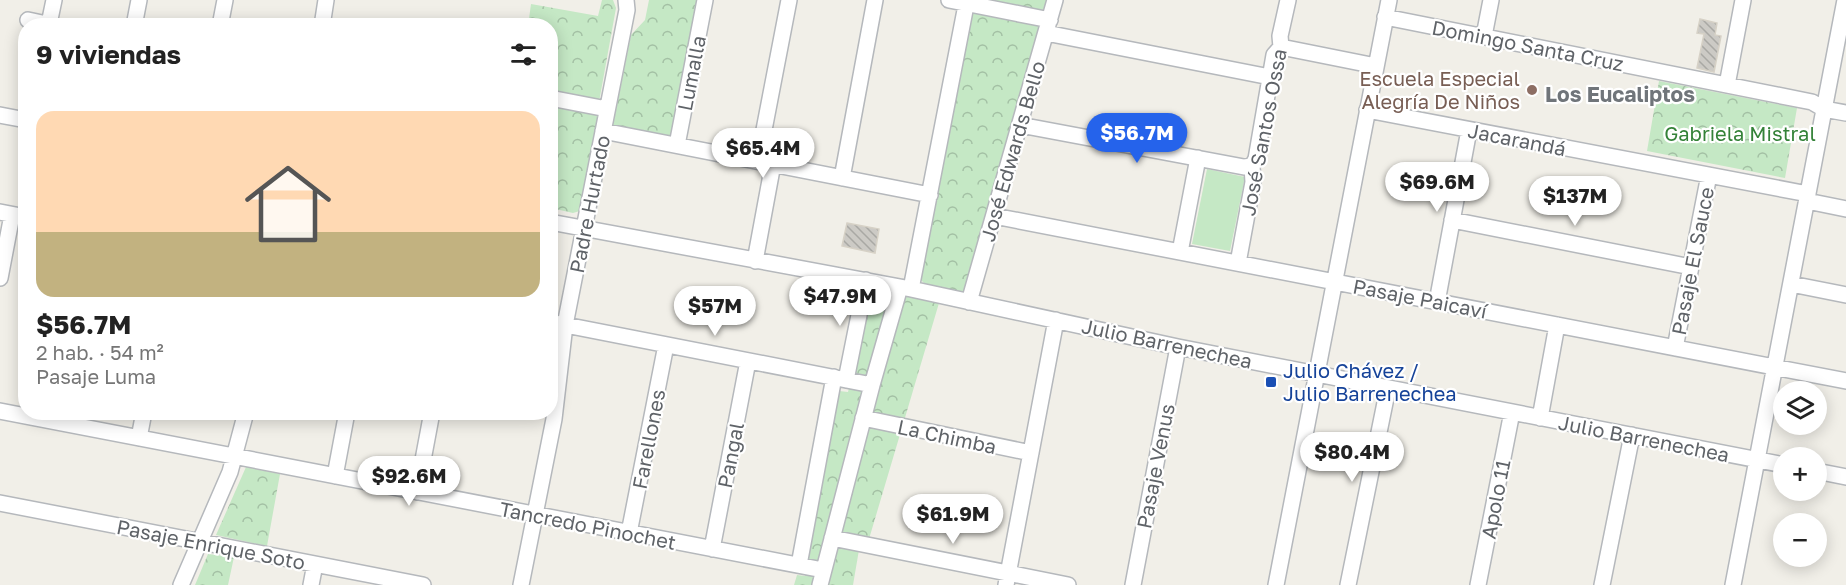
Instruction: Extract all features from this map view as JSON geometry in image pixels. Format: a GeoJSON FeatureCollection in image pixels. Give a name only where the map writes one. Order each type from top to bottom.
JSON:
{"type":"FeatureCollection","features":[{"type":"Feature","properties":{"kind":"street"},"geometry":{"type":"LineString","coordinates":[[53,18],[54,0]]}},
{"type":"Feature","properties":{"kind":"street"},"geometry":{"type":"LineString","coordinates":[[136,18],[139,0]]}},
{"type":"Feature","properties":{"kind":"street"},"geometry":{"type":"LineString","coordinates":[[221,18],[225,0]]}},
{"type":"Feature","properties":{"kind":"street"},"geometry":{"type":"LineString","coordinates":[[324,18],[327,0]]}},
{"type":"Feature","properties":{"kind":"street","name":"Padre Hurtado"},"geometry":{"type":"LineString","coordinates":[[558,324],[584,228],[627,10],[626,0]]}},
{"type":"Feature","properties":{"kind":"street","name":"Lumalla"},"geometry":{"type":"LineString","coordinates":[[677,145],[705,0]]}},
{"type":"Feature","properties":{"kind":"street"},"geometry":{"type":"LineString","coordinates":[[755,261],[789,0]]}},
{"type":"Feature","properties":{"kind":"street"},"geometry":{"type":"LineString","coordinates":[[842,178],[875,0]]}},
{"type":"Feature","properties":{"kind":"street"},"geometry":{"type":"LineString","coordinates":[[949,0],[966,2],[1048,26],[1270,77]]}},
{"type":"Feature","properties":{"kind":"street","name":"José Edwards Bello"},"geometry":{"type":"LineString","coordinates":[[969,302],[1055,0]]}},
{"type":"Feature","properties":{"kind":"street","name":"José Santos Ossa"},"geometry":{"type":"LineString","coordinates":[[1238,263],[1253,182],[1252,166],[1256,159],[1274,55],[1281,47],[1280,36],[1288,0]]}},
{"type":"Feature","properties":{"kind":"street"},"geometry":{"type":"LineString","coordinates":[[1276,585],[1389,0]]}},
{"type":"Feature","properties":{"kind":"street"},"geometry":{"type":"LineString","coordinates":[[1484,36],[1491,0]]}},
{"type":"Feature","properties":{"kind":"street"},"geometry":{"type":"LineString","coordinates":[[1727,85],[1743,0]]}},
{"type":"Feature","properties":{"kind":"street"},"geometry":{"type":"LineString","coordinates":[[1733,585],[1824,109],[1844,20],[1845,0]]}},
{"type":"Feature","properties":{"kind":"street"},"geometry":{"type":"LineString","coordinates":[[822,577],[872,385],[906,288],[930,195],[966,2]]}},
{"type":"Feature","properties":{"kind":"street","name":"Domingo Santa Cruz"},"geometry":{"type":"LineString","coordinates":[[1385,17],[1812,102],[1824,109],[1846,113]]}},
{"type":"Feature","properties":{"kind":"street"},"geometry":{"type":"LineString","coordinates":[[1281,47],[1376,66]]}},
{"type":"Feature","properties":{"kind":"street"},"geometry":{"type":"LineString","coordinates":[[558,100],[607,109]]}},
{"type":"Feature","properties":{"kind":"street","name":"Jacarandá"},"geometry":{"type":"LineString","coordinates":[[1367,110],[1709,175],[1846,209]]}},
{"type":"Feature","properties":{"kind":"street"},"geometry":{"type":"LineString","coordinates":[[0,115],[18,118]]}},
{"type":"Feature","properties":{"kind":"street"},"geometry":{"type":"LineString","coordinates":[[1020,124],[1244,167],[1252,166]]}},
{"type":"Feature","properties":{"kind":"street"},"geometry":{"type":"LineString","coordinates":[[1437,302],[1469,130]]}},
{"type":"Feature","properties":{"kind":"street"},"geometry":{"type":"LineString","coordinates":[[603,131],[930,195]]}},
{"type":"Feature","properties":{"kind":"street"},"geometry":{"type":"LineString","coordinates":[[1180,252],[1198,158]]}},
{"type":"Feature","properties":{"kind":"street","name":"Pasaje El Sauce"},"geometry":{"type":"LineString","coordinates":[[1675,348],[1709,175]]}},
{"type":"Feature","properties":{"kind":"street"},"geometry":{"type":"LineString","coordinates":[[0,278],[13,215]]}},
{"type":"Feature","properties":{"kind":"street","name":"Pasaje Paicaví"},"geometry":{"type":"LineString","coordinates":[[994,216],[1846,381]]}},
{"type":"Feature","properties":{"kind":"street"},"geometry":{"type":"LineString","coordinates":[[1452,220],[1691,267]]}},
{"type":"Feature","properties":{"kind":"street","name":"Julio Barrenechea"},"geometry":{"type":"LineString","coordinates":[[558,223],[866,280],[1178,347],[1773,463]]}},
{"type":"Feature","properties":{"kind":"street"},"geometry":{"type":"LineString","coordinates":[[799,565],[840,378],[866,280]]}},
{"type":"Feature","properties":{"kind":"street"},"geometry":{"type":"LineString","coordinates":[[1791,284],[1846,295]]}},
{"type":"Feature","properties":{"kind":"street"},"geometry":{"type":"LineString","coordinates":[[1007,579],[1056,320]]}},
{"type":"Feature","properties":{"kind":"street"},"geometry":{"type":"LineString","coordinates":[[558,324],[872,385]]}},
{"type":"Feature","properties":{"kind":"street"},"geometry":{"type":"LineString","coordinates":[[1540,418],[1557,325]]}},
{"type":"Feature","properties":{"kind":"street","name":"Farellones"},"geometry":{"type":"LineString","coordinates":[[629,533],[666,345]]}},
{"type":"Feature","properties":{"kind":"street","name":"Pasaje Venus"},"geometry":{"type":"LineString","coordinates":[[1133,585],[1178,347]]}},
{"type":"Feature","properties":{"kind":"street","name":"Pangal"},"geometry":{"type":"LineString","coordinates":[[712,549],[748,361]]}},
{"type":"Feature","properties":{"kind":"street"},"geometry":{"type":"LineString","coordinates":[[1348,585],[1388,388]]}},
{"type":"Feature","properties":{"kind":"street","name":"Tancredo Pinochet"},"geometry":{"type":"LineString","coordinates":[[0,411],[18,413]]}},
{"type":"Feature","properties":{"kind":"street","name":"Apolo 11"},"geometry":{"type":"LineString","coordinates":[[1478,585],[1512,412]]}},
{"type":"Feature","properties":{"kind":"street","name":"La Chimba"},"geometry":{"type":"LineString","coordinates":[[863,418],[1030,453]]}},
{"type":"Feature","properties":{"kind":"street","name":"Tancredo Pinochet"},"geometry":{"type":"LineString","coordinates":[[68,420],[139,438],[799,565],[822,577]]}},
{"type":"Feature","properties":{"kind":"street"},"geometry":{"type":"LineString","coordinates":[[139,438],[142,420]]}},
{"type":"Feature","properties":{"kind":"street"},"geometry":{"type":"LineString","coordinates":[[182,585],[235,457],[244,420]]}},
{"type":"Feature","properties":{"kind":"street"},"geometry":{"type":"LineString","coordinates":[[335,476],[346,420]]}},
{"type":"Feature","properties":{"kind":"street"},"geometry":{"type":"LineString","coordinates":[[417,492],[430,420]]}},
{"type":"Feature","properties":{"kind":"street","name":"Padre Hurtado"},"geometry":{"type":"LineString","coordinates":[[521,585],[554,420]]}},
{"type":"Feature","properties":{"kind":"street"},"geometry":{"type":"LineString","coordinates":[[1602,585],[1632,435]]}},
{"type":"Feature","properties":{"kind":"street"},"geometry":{"type":"LineString","coordinates":[[1827,473],[1846,477]]}},
{"type":"Feature","properties":{"kind":"street","name":"Pasaje Enrique Soto"},"geometry":{"type":"LineString","coordinates":[[0,503],[315,564],[395,582],[423,585]]}},
{"type":"Feature","properties":{"kind":"street"},"geometry":{"type":"LineString","coordinates":[[832,538],[1007,579],[1068,585]]}},
{"type":"Feature","properties":{"kind":"street"},"geometry":{"type":"LineString","coordinates":[[311,585],[315,564]]}},
{"type":"Feature","properties":{"kind":"green space"},"geometry":{"type":"Polygon","coordinates":[[[602,0],[613,0],[616,8],[599,102],[558,94],[558,18],[529,18],[531,4],[598,16],[602,0]]]}},
{"type":"Feature","properties":{"kind":"green space"},"geometry":{"type":"Polygon","coordinates":[[[649,0],[701,0],[673,138],[613,125],[631,35],[645,20],[649,0]]]}},
{"type":"Feature","properties":{"kind":"green space"},"geometry":{"type":"Polygon","coordinates":[[[970,0],[1048,0],[968,294],[925,284],[919,278],[970,0]]]}},
{"type":"Feature","properties":{"kind":"green space","name":"Gabriela Mistral"},"geometry":{"type":"Polygon","coordinates":[[[1659,81],[1797,108],[1785,178],[1647,151],[1659,81]]]}},
{"type":"Feature","properties":{"kind":"green space"},"geometry":{"type":"Polygon","coordinates":[[[558,105],[601,113],[583,210],[573,213],[558,210],[558,105]]]}},
{"type":"Feature","properties":{"kind":"green space"},"geometry":{"type":"Polygon","coordinates":[[[1207,169],[1245,177],[1230,251],[1192,244],[1207,169]]]}},
{"type":"Feature","properties":{"kind":"green space"},"geometry":{"type":"Polygon","coordinates":[[[873,289],[939,303],[869,539],[861,538],[853,585],[794,585],[797,575],[805,576],[839,391],[848,392],[873,289]]]}},
{"type":"Feature","properties":{"kind":"green space"},"geometry":{"type":"Polygon","coordinates":[[[246,467],[280,474],[267,546],[216,535],[246,467]]]}},
{"type":"Feature","properties":{"kind":"green space"},"geometry":{"type":"Polygon","coordinates":[[[208,554],[234,557],[228,585],[195,585],[208,554]]]}},
{"type":"Feature","properties":{"kind":"building"},"geometry":{"type":"Polygon","coordinates":[[[1700,19],[1717,23],[1715,35],[1721,36],[1714,72],[1697,68],[1704,34],[1697,33],[1700,19]]]}},
{"type":"Feature","properties":{"kind":"building"},"geometry":{"type":"Polygon","coordinates":[[[847,223],[879,229],[875,253],[842,246],[847,223]]]}},
{"type":"Feature","properties":{"kind":"place","name":"Escuela Especial Alegría De Niños"},"geometry":{"type":"Point","coordinates":[1532,90]}},
{"type":"Feature","properties":{"kind":"place","name":"Julio Chávez / Julio Barrenechea"},"geometry":{"type":"Point","coordinates":[1271,382]}},
{"type":"Feature","properties":{"kind":"district","name":"Los Eucaliptos"},"geometry":{"type":"Point","coordinates":[1620,94]}}]}
